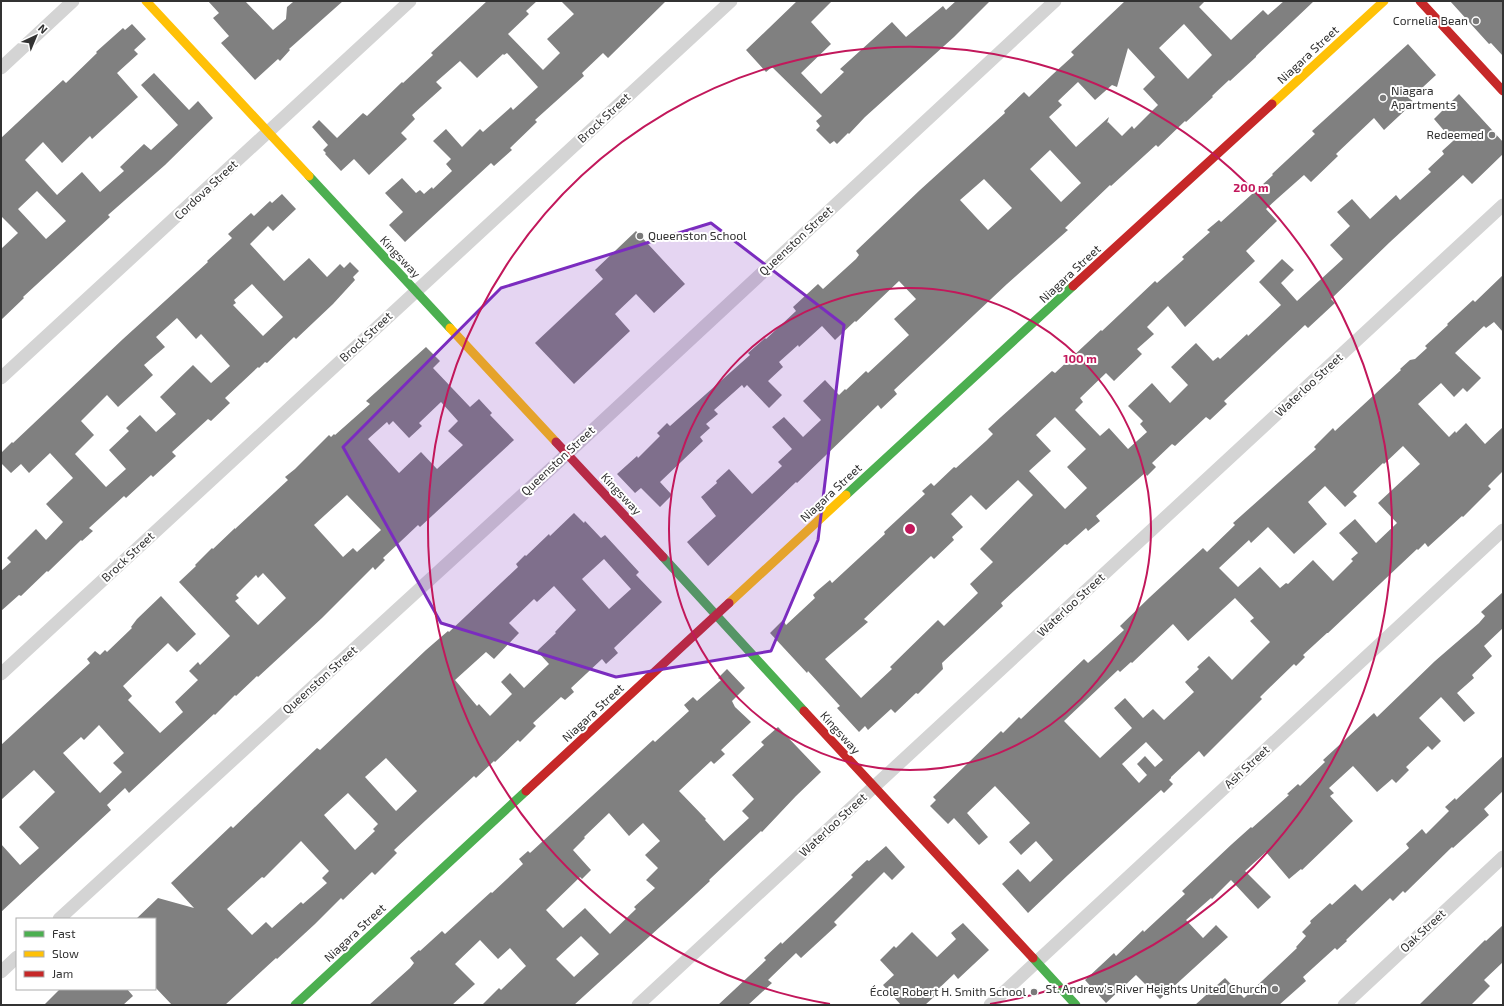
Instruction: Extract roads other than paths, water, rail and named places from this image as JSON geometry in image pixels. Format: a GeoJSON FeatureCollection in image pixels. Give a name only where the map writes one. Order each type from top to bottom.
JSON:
{"type":"FeatureCollection","features":[{"type":"Feature","properties":{"kind":"street"},"geometry":{"type":"LineString","coordinates":[[1,68],[73,1]]}},
{"type":"Feature","properties":{"kind":"street","name":"Kingsway"},"geometry":{"type":"LineString","coordinates":[[146,1],[717,615],[874,788],[1076,1005]]}},
{"type":"Feature","properties":{"kind":"street","name":"Cordova Street"},"geometry":{"type":"LineString","coordinates":[[1,378],[410,1]]}},
{"type":"Feature","properties":{"kind":"street","name":"Brock Street"},"geometry":{"type":"LineString","coordinates":[[1,674],[731,1]]}},
{"type":"Feature","properties":{"kind":"street","name":"Queenston Street"},"geometry":{"type":"LineString","coordinates":[[60,918],[567,454],[1056,1]]}},
{"type":"Feature","properties":{"kind":"street","name":"Niagara Street"},"geometry":{"type":"LineString","coordinates":[[296,1005],[1384,1]]}},
{"type":"Feature","properties":{"kind":"street"},"geometry":{"type":"LineString","coordinates":[[1420,1],[1503,91]]}},
{"type":"Feature","properties":{"kind":"street","name":"Waterloo Street"},"geometry":{"type":"LineString","coordinates":[[638,1005],[1503,206]]}},
{"type":"Feature","properties":{"kind":"street","name":"Ash Street"},"geometry":{"type":"LineString","coordinates":[[990,1005],[1503,530]]}},
{"type":"Feature","properties":{"kind":"street","name":"Oak Street"},"geometry":{"type":"LineString","coordinates":[[1344,1005],[1503,857]]}},
{"type":"Feature","properties":{"kind":"street"},"geometry":{"type":"LineString","coordinates":[[1,972],[16,959]]}},
{"type":"Feature","properties":{"kind":"place","name":"Cornelia Bean"},"geometry":{"type":"Point","coordinates":[1476,21]}},
{"type":"Feature","properties":{"kind":"place","name":"Niagara Apartments"},"geometry":{"type":"Point","coordinates":[1383,98]}},
{"type":"Feature","properties":{"kind":"place","name":"Redeemed"},"geometry":{"type":"Point","coordinates":[1492,135]}},
{"type":"Feature","properties":{"kind":"place","name":"Queenston School"},"geometry":{"type":"Point","coordinates":[640,236]}},
{"type":"Feature","properties":{"kind":"place","name":"St. Andrew's River Heights United Church"},"geometry":{"type":"Point","coordinates":[1275,989]}},
{"type":"Feature","properties":{"kind":"place","name":"École Robert H. Smith School"},"geometry":{"type":"Point","coordinates":[1034,992]}}]}
